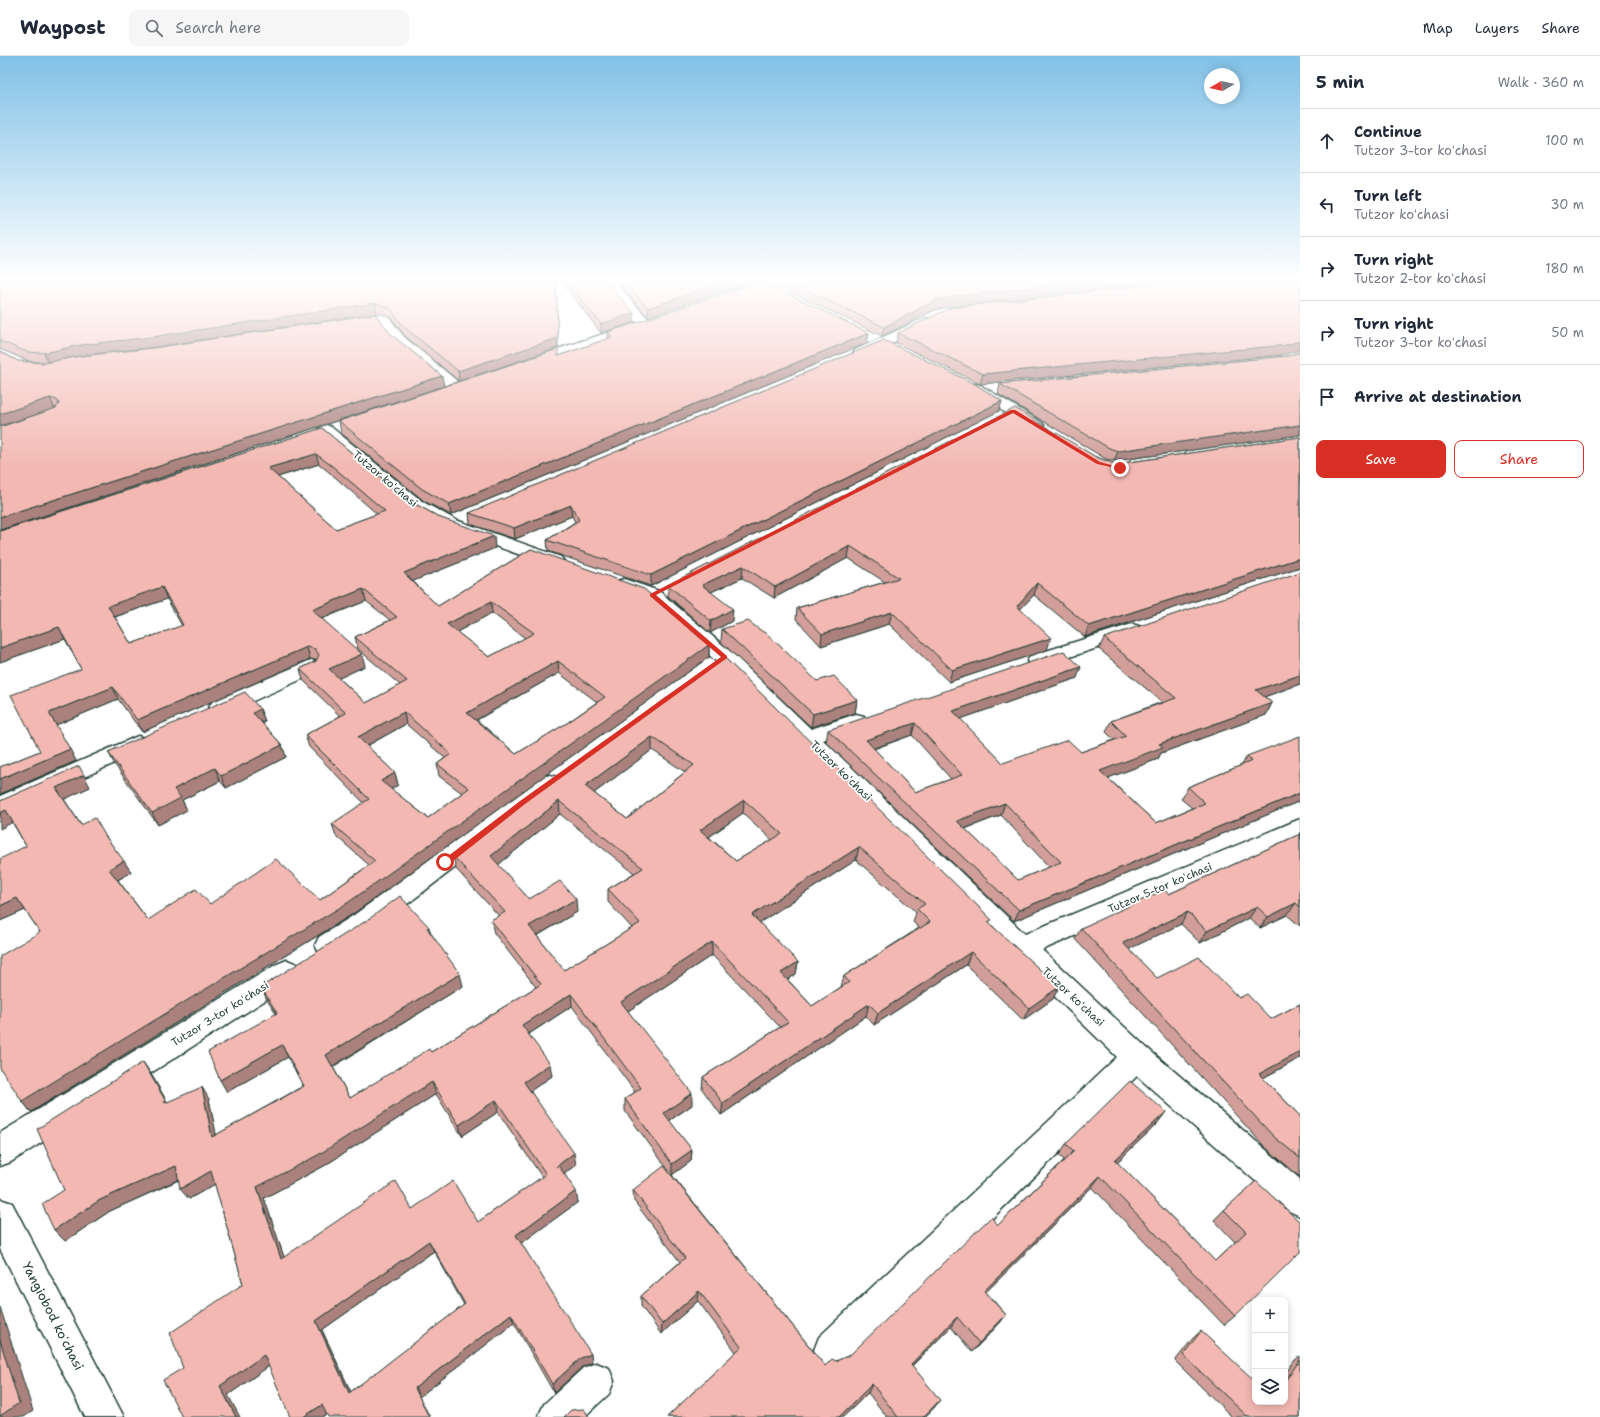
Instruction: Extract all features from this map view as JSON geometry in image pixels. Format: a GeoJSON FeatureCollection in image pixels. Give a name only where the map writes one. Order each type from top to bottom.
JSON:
{"type":"FeatureCollection","features":[{"type":"Feature","properties":{"kind":"street"},"geometry":{"type":"LineString","coordinates":[[403,343],[464,385],[442,392]]}},
{"type":"Feature","properties":{"kind":"street"},"geometry":{"type":"LineString","coordinates":[[513,369],[591,343]]}},
{"type":"Feature","properties":{"kind":"street"},"geometry":{"type":"LineString","coordinates":[[847,359],[883,343],[897,350]]}},
{"type":"Feature","properties":{"kind":"street"},"geometry":{"type":"LineString","coordinates":[[0,353],[33,368],[55,366]]}},
{"type":"Feature","properties":{"kind":"street"},"geometry":{"type":"LineString","coordinates":[[964,383],[978,390],[1006,415],[1046,431]]}},
{"type":"Feature","properties":{"kind":"street"},"geometry":{"type":"LineString","coordinates":[[978,390],[1001,387]]}},
{"type":"Feature","properties":{"kind":"street","name":"Tutzor koʻchasi"},"geometry":{"type":"LineString","coordinates":[[326,430],[417,506],[450,524],[577,569]]}},
{"type":"Feature","properties":{"kind":"street"},"geometry":{"type":"LineString","coordinates":[[450,524],[472,515]]}},
{"type":"Feature","properties":{"kind":"street","name":"Tutzor koʻchasi"},"geometry":{"type":"LineString","coordinates":[[607,579],[659,592],[715,664],[807,738],[1021,947],[1137,1056],[1300,1200]]}},
{"type":"Feature","properties":{"kind":"street"},"geometry":{"type":"LineString","coordinates":[[1019,667],[1148,625]]}},
{"type":"Feature","properties":{"kind":"street"},"geometry":{"type":"LineString","coordinates":[[202,715],[311,666]]}},
{"type":"Feature","properties":{"kind":"street"},"geometry":{"type":"LineString","coordinates":[[807,738],[875,715]]}},
{"type":"Feature","properties":{"kind":"street"},"geometry":{"type":"LineString","coordinates":[[0,806],[159,734]]}},
{"type":"Feature","properties":{"kind":"street","name":"Tutzor 3-tor koʻchasi"},"geometry":{"type":"LineString","coordinates":[[0,1151],[363,923],[567,771]]}},
{"type":"Feature","properties":{"kind":"street","name":"Tutzor 5-tor koʻchasi"},"geometry":{"type":"LineString","coordinates":[[1021,947],[1300,828]]}},
{"type":"Feature","properties":{"kind":"street"},"geometry":{"type":"LineString","coordinates":[[832,1350],[1137,1056]]}},
{"type":"Feature","properties":{"kind":"street","name":"Yangiobod koʻchasi"},"geometry":{"type":"LineString","coordinates":[[0,1215],[105,1417]]}},
{"type":"Feature","properties":{"kind":"street"},"geometry":{"type":"LineString","coordinates":[[557,1417],[596,1382]]}},
{"type":"Feature","properties":{"kind":"building"},"geometry":{"type":"Polygon","coordinates":[[[4,343],[103,343],[81,345],[44,353],[27,352],[4,343]]]}},
{"type":"Feature","properties":{"kind":"building"},"geometry":{"type":"Polygon","coordinates":[[[189,343],[401,343],[442,376],[0,517],[0,427],[56,408],[59,404],[57,400],[50,398],[0,414],[0,352],[18,361],[44,363],[81,356],[189,343]]]}},
{"type":"Feature","properties":{"kind":"building"},"geometry":{"type":"Polygon","coordinates":[[[423,343],[544,343],[458,371],[423,343]]]}},
{"type":"Feature","properties":{"kind":"building"},"geometry":{"type":"Polygon","coordinates":[[[596,343],[846,343],[449,504],[422,489],[339,421],[558,349],[558,356],[596,343]]]}},
{"type":"Feature","properties":{"kind":"building"},"geometry":{"type":"Polygon","coordinates":[[[878,343],[889,343],[975,384],[1002,401],[651,575],[547,540],[579,520],[571,505],[514,528],[469,513],[878,343]]]}},
{"type":"Feature","properties":{"kind":"building"},"geometry":{"type":"Polygon","coordinates":[[[918,343],[1295,343],[1286,345],[983,374],[918,343]]]}},
{"type":"Feature","properties":{"kind":"building"},"geometry":{"type":"Polygon","coordinates":[[[1300,352],[1300,425],[1118,451],[1109,448],[1000,384],[1288,356],[1300,352]]]}},
{"type":"Feature","properties":{"kind":"building"},"geometry":{"type":"Polygon","coordinates":[[[1015,408],[1096,457],[1116,464],[1300,437],[1300,558],[1089,626],[1037,583],[1017,606],[1051,638],[952,670],[892,612],[822,634],[797,608],[899,578],[850,546],[775,587],[743,566],[702,585],[733,609],[711,621],[668,585],[1015,408]]]}},
{"type":"Feature","properties":{"kind":"building"},"geometry":{"type":"Polygon","coordinates":[[[322,428],[408,500],[441,518],[494,536],[404,573],[438,606],[531,549],[644,589],[709,645],[349,902],[22,1101],[0,1068],[0,956],[40,932],[17,898],[0,906],[0,859],[26,846],[6,810],[0,813],[0,801],[79,766],[84,775],[56,788],[81,825],[95,818],[106,837],[124,861],[109,869],[148,920],[196,889],[210,904],[276,859],[320,900],[375,861],[332,824],[369,799],[305,735],[346,713],[300,669],[316,661],[319,655],[315,649],[307,647],[137,720],[113,687],[49,713],[70,749],[0,779],[0,767],[40,751],[11,695],[81,669],[59,627],[0,648],[0,531],[322,428]],[[316,454],[268,468],[336,529],[385,511],[316,454]],[[162,587],[108,606],[131,644],[183,625],[162,587]],[[363,589],[312,610],[362,654],[329,669],[366,703],[407,681],[355,637],[397,617],[363,589]],[[491,602],[447,624],[489,657],[534,633],[491,602]],[[558,661],[467,713],[516,754],[567,723],[605,697],[558,661]],[[404,712],[358,737],[395,773],[381,781],[428,818],[469,788],[437,764],[451,754],[404,712]]]}},
{"type":"Feature","properties":{"kind":"building"},"geometry":{"type":"Polygon","coordinates":[[[1300,572],[1300,675],[1256,690],[1272,703],[1159,744],[1163,747],[1100,771],[1156,823],[1205,803],[1188,787],[1252,761],[1247,756],[1300,736],[1300,793],[1019,910],[828,730],[1064,651],[1081,667],[953,711],[1003,763],[1068,740],[1081,752],[1126,736],[1111,721],[1176,698],[1104,638],[1300,572]],[[915,723],[866,740],[915,792],[962,775],[915,723]],[[1005,803],[957,821],[1018,880],[1061,862],[1005,803]]]}},
{"type":"Feature","properties":{"kind":"building"},"geometry":{"type":"Polygon","coordinates":[[[748,621],[765,632],[817,681],[834,676],[857,700],[813,714],[722,629],[748,621]]]}},
{"type":"Feature","properties":{"kind":"building"},"geometry":{"type":"Polygon","coordinates":[[[724,657],[992,920],[988,922],[1059,987],[1029,1008],[971,952],[878,1013],[869,1004],[723,1103],[703,1077],[788,1022],[712,942],[621,1002],[692,1093],[664,1113],[692,1150],[672,1164],[625,1099],[641,1088],[571,994],[522,1025],[550,1064],[524,1082],[574,1153],[558,1165],[576,1191],[516,1235],[591,1354],[581,1358],[552,1384],[511,1314],[415,1388],[429,1417],[328,1417],[322,1405],[303,1417],[290,1417],[264,1355],[220,1386],[236,1417],[182,1417],[163,1380],[183,1368],[170,1333],[243,1284],[211,1171],[180,1189],[176,1166],[100,1200],[54,1230],[42,1204],[64,1190],[37,1129],[143,1062],[164,1098],[165,1103],[202,1087],[212,1137],[304,1086],[282,1045],[220,1080],[208,1052],[277,1013],[261,987],[369,919],[400,896],[429,927],[427,928],[460,974],[326,1055],[350,1098],[429,1049],[431,1052],[541,984],[491,920],[505,912],[453,856],[530,797],[724,657]],[[652,737],[585,786],[627,819],[694,765],[652,737]],[[744,800],[700,830],[736,861],[782,834],[744,800]],[[559,801],[491,856],[529,899],[560,881],[576,899],[529,926],[564,970],[640,923],[608,889],[643,868],[559,801]],[[859,847],[752,915],[798,962],[781,973],[812,1006],[849,982],[844,976],[930,922],[917,909],[925,904],[859,847]],[[432,1082],[318,1155],[257,1187],[281,1259],[396,1181],[412,1209],[453,1181],[478,1222],[546,1174],[496,1100],[459,1125],[432,1082]],[[429,1241],[316,1321],[349,1393],[465,1304],[429,1241]]]}},
{"type":"Feature","properties":{"kind":"building"},"geometry":{"type":"Polygon","coordinates":[[[245,692],[260,709],[253,713],[282,745],[221,776],[215,768],[174,789],[181,798],[152,813],[108,752],[245,692]]]}},
{"type":"Feature","properties":{"kind":"building"},"geometry":{"type":"Polygon","coordinates":[[[1300,834],[1300,907],[1296,903],[1268,917],[1257,907],[1207,931],[1188,912],[1123,943],[1157,978],[1199,957],[1239,998],[1247,994],[1271,1019],[1300,1004],[1300,1052],[1259,1074],[1300,1116],[1300,1158],[1274,1137],[1081,928],[1164,890],[1169,894],[1300,834]]]}},
{"type":"Feature","properties":{"kind":"building"},"geometry":{"type":"Polygon","coordinates":[[[1130,1081],[1166,1112],[1115,1160],[1215,1261],[1246,1232],[1224,1210],[1256,1181],[1300,1222],[1300,1252],[1254,1297],[1252,1297],[1252,1299],[1235,1316],[1100,1176],[984,1291],[1006,1315],[979,1343],[957,1317],[911,1364],[940,1400],[923,1417],[898,1417],[872,1384],[839,1417],[667,1417],[741,1347],[699,1291],[662,1324],[641,1296],[685,1258],[633,1190],[664,1166],[825,1366],[832,1359],[836,1361],[850,1355],[991,1217],[998,1225],[1074,1151],[1066,1144],[1130,1081]]]}},
{"type":"Feature","properties":{"kind":"building"},"geometry":{"type":"Polygon","coordinates":[[[1201,1331],[1252,1378],[1252,1405],[1288,1405],[1288,1377],[1300,1360],[1300,1417],[1248,1417],[1183,1355],[1201,1331]]]}},
{"type":"Feature","properties":{"kind":"building"},"geometry":{"type":"Polygon","coordinates":[[[0,1340],[19,1403],[0,1416],[0,1340]]]}},
{"type":"Feature","properties":{"kind":"building"},"geometry":{"type":"Polygon","coordinates":[[[584,1409],[589,1417],[564,1417],[571,1410],[584,1409]]]}},
{"type":"Feature","properties":{"kind":"route"},"geometry":{"type":"LineString","coordinates":[[445,862],[523,803],[655,709],[724,657],[652,595],[1013,411],[1099,463],[1114,468],[1120,468]]}}]}
